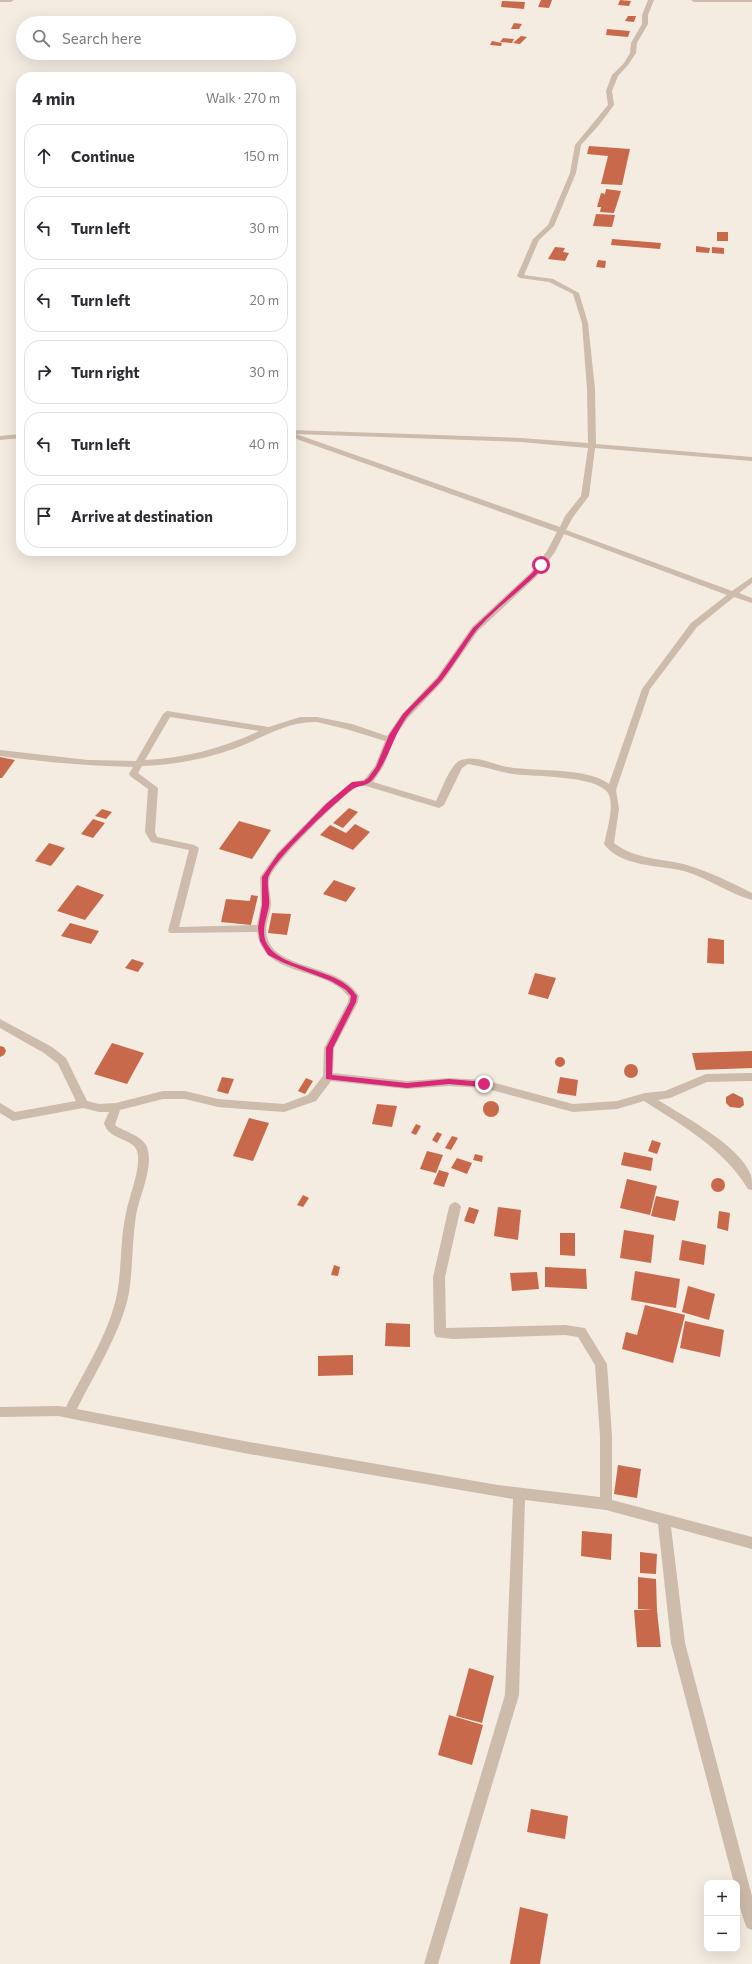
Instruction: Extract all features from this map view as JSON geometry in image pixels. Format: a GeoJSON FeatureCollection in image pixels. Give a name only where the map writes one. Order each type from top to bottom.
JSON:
{"type":"FeatureCollection","features":[{"type":"Feature","properties":{"kind":"street"},"geometry":{"type":"LineString","coordinates":[[0,0],[11,0]]}},
{"type":"Feature","properties":{"kind":"street"},"geometry":{"type":"LineString","coordinates":[[0,1107],[13,1117],[83,1104],[99,1108],[116,1107],[163,1095],[185,1095],[218,1103],[284,1108],[312,1098],[328,1077],[329,1048],[353,1002],[354,996],[348,988],[333,979],[286,962],[270,953],[263,941],[261,928],[266,905],[265,877],[280,855],[305,828],[351,786],[370,780],[379,767],[390,740],[405,716],[440,679],[475,629],[534,574],[551,552],[563,531],[569,516],[585,496],[592,446],[591,389],[585,323],[576,293],[551,280],[520,276],[536,239],[551,226],[573,173],[578,145],[597,124],[611,105],[609,91],[615,74],[626,64],[633,53],[634,43],[645,24],[645,15],[651,0]]}},
{"type":"Feature","properties":{"kind":"street"},"geometry":{"type":"LineString","coordinates":[[694,0],[752,0]]}},
{"type":"Feature","properties":{"kind":"street"},"geometry":{"type":"LineString","coordinates":[[296,433],[521,440],[752,459]]}},
{"type":"Feature","properties":{"kind":"street"},"geometry":{"type":"LineString","coordinates":[[296,435],[563,531],[752,602]]}},
{"type":"Feature","properties":{"kind":"street"},"geometry":{"type":"LineString","coordinates":[[0,438],[16,436]]}},
{"type":"Feature","properties":{"kind":"street"},"geometry":{"type":"LineString","coordinates":[[752,579],[694,625],[646,689],[611,791],[615,809],[609,844],[625,857],[634,860],[683,868],[708,876],[752,897]]}},
{"type":"Feature","properties":{"kind":"street"},"geometry":{"type":"LineString","coordinates":[[261,928],[173,931],[194,848],[154,840],[150,832],[153,788],[133,774],[167,714],[272,730]]}},
{"type":"Feature","properties":{"kind":"street"},"geometry":{"type":"LineString","coordinates":[[0,753],[91,761],[139,763],[171,761],[239,744],[272,730],[309,718],[355,728],[390,740]]}},
{"type":"Feature","properties":{"kind":"street"},"geometry":{"type":"LineString","coordinates":[[366,782],[440,804],[458,766],[468,761],[513,772],[577,776],[603,783],[611,791]]}},
{"type":"Feature","properties":{"kind":"street"},"geometry":{"type":"LineString","coordinates":[[0,1023],[48,1050],[62,1061],[83,1104]]}},
{"type":"Feature","properties":{"kind":"street"},"geometry":{"type":"LineString","coordinates":[[328,1077],[407,1085],[449,1082],[484,1084],[573,1108],[617,1105],[645,1097],[666,1095],[706,1078],[752,1078]]}},
{"type":"Feature","properties":{"kind":"street"},"geometry":{"type":"LineString","coordinates":[[645,1097],[728,1152],[745,1171],[752,1186]]}},
{"type":"Feature","properties":{"kind":"street"},"geometry":{"type":"LineString","coordinates":[[69,1413],[106,1340],[123,1293],[124,1265],[131,1214],[142,1170],[143,1153],[137,1142],[118,1134],[110,1127],[109,1122],[116,1107]]}},
{"type":"Feature","properties":{"kind":"street"},"geometry":{"type":"LineString","coordinates":[[455,1207],[439,1277],[440,1333],[453,1334],[565,1330],[581,1332],[586,1337],[592,1353],[601,1364],[606,1436],[606,1504]]}},
{"type":"Feature","properties":{"kind":"street"},"geometry":{"type":"LineString","coordinates":[[0,1412],[58,1411],[249,1448],[520,1493],[606,1504],[752,1542]]}},
{"type":"Feature","properties":{"kind":"street"},"geometry":{"type":"LineString","coordinates":[[431,1964],[512,1695],[520,1493]]}},
{"type":"Feature","properties":{"kind":"street"},"geometry":{"type":"LineString","coordinates":[[664,1520],[678,1643],[752,1923]]}},
{"type":"Feature","properties":{"kind":"building"},"geometry":{"type":"Polygon","coordinates":[[[541,0],[552,0],[549,8],[538,7],[541,0]]]}},
{"type":"Feature","properties":{"kind":"building"},"geometry":{"type":"Polygon","coordinates":[[[620,0],[631,1],[629,6],[618,5],[620,0]]]}},
{"type":"Feature","properties":{"kind":"building"},"geometry":{"type":"Polygon","coordinates":[[[502,1],[525,2],[524,9],[501,7],[502,1]]]}},
{"type":"Feature","properties":{"kind":"building"},"geometry":{"type":"Polygon","coordinates":[[[628,16],[636,16],[634,22],[625,21],[628,16]]]}},
{"type":"Feature","properties":{"kind":"building"},"geometry":{"type":"Polygon","coordinates":[[[514,23],[522,24],[519,29],[511,29],[514,23]]]}},
{"type":"Feature","properties":{"kind":"building"},"geometry":{"type":"Polygon","coordinates":[[[607,29],[630,31],[628,37],[606,35],[607,29]]]}},
{"type":"Feature","properties":{"kind":"building"},"geometry":{"type":"Polygon","coordinates":[[[521,36],[527,37],[520,44],[513,43],[521,36]]]}},
{"type":"Feature","properties":{"kind":"building"},"geometry":{"type":"Polygon","coordinates":[[[503,38],[514,39],[512,43],[500,42],[503,38]]]}},
{"type":"Feature","properties":{"kind":"building"},"geometry":{"type":"Polygon","coordinates":[[[492,41],[502,43],[501,46],[490,45],[492,41]]]}},
{"type":"Feature","properties":{"kind":"building"},"geometry":{"type":"Polygon","coordinates":[[[589,146],[630,149],[622,185],[601,184],[608,156],[587,154],[589,146]]]}},
{"type":"Feature","properties":{"kind":"building"},"geometry":{"type":"Polygon","coordinates":[[[606,189],[621,191],[614,213],[600,212],[601,207],[597,207],[601,193],[605,194],[606,189]]]}},
{"type":"Feature","properties":{"kind":"building"},"geometry":{"type":"Polygon","coordinates":[[[596,214],[615,215],[612,227],[593,226],[596,214]]]}},
{"type":"Feature","properties":{"kind":"building"},"geometry":{"type":"Polygon","coordinates":[[[717,232],[728,232],[728,241],[717,241],[717,232]]]}},
{"type":"Feature","properties":{"kind":"building"},"geometry":{"type":"Polygon","coordinates":[[[612,239],[661,243],[660,249],[611,245],[612,239]]]}},
{"type":"Feature","properties":{"kind":"building"},"geometry":{"type":"Polygon","coordinates":[[[696,246],[710,248],[709,253],[696,252],[696,246]]]}},
{"type":"Feature","properties":{"kind":"building"},"geometry":{"type":"Polygon","coordinates":[[[555,247],[565,248],[563,252],[569,253],[565,261],[548,259],[555,247]]]}},
{"type":"Feature","properties":{"kind":"building"},"geometry":{"type":"Polygon","coordinates":[[[712,247],[724,248],[724,254],[712,253],[712,247]]]}},
{"type":"Feature","properties":{"kind":"building"},"geometry":{"type":"Polygon","coordinates":[[[598,260],[606,261],[605,268],[596,267],[598,260]]]}},
{"type":"Feature","properties":{"kind":"building"},"geometry":{"type":"Polygon","coordinates":[[[0,757],[15,760],[2,778],[0,778],[0,757]]]}},
{"type":"Feature","properties":{"kind":"building"},"geometry":{"type":"Polygon","coordinates":[[[349,808],[358,812],[343,828],[333,823],[349,808]]]}},
{"type":"Feature","properties":{"kind":"building"},"geometry":{"type":"Polygon","coordinates":[[[102,809],[112,812],[106,819],[95,816],[102,809]]]}},
{"type":"Feature","properties":{"kind":"building"},"geometry":{"type":"Polygon","coordinates":[[[93,819],[105,823],[93,838],[81,834],[93,819]]]}},
{"type":"Feature","properties":{"kind":"building"},"geometry":{"type":"Polygon","coordinates":[[[239,821],[271,830],[252,859],[219,849],[239,821]]]}},
{"type":"Feature","properties":{"kind":"building"},"geometry":{"type":"Polygon","coordinates":[[[355,824],[370,832],[353,850],[320,835],[330,825],[346,833],[355,824]]]}},
{"type":"Feature","properties":{"kind":"building"},"geometry":{"type":"Polygon","coordinates":[[[49,843],[65,848],[51,866],[35,861],[49,843]]]}},
{"type":"Feature","properties":{"kind":"building"},"geometry":{"type":"Polygon","coordinates":[[[334,880],[356,888],[346,902],[323,894],[334,880]]]}},
{"type":"Feature","properties":{"kind":"building"},"geometry":{"type":"Polygon","coordinates":[[[77,885],[104,895],[85,920],[57,911],[77,885]]]}},
{"type":"Feature","properties":{"kind":"building"},"geometry":{"type":"Polygon","coordinates":[[[251,895],[258,896],[251,925],[221,922],[226,899],[250,901],[251,895]]]}},
{"type":"Feature","properties":{"kind":"building"},"geometry":{"type":"Polygon","coordinates":[[[272,913],[291,914],[287,935],[268,933],[272,913]]]}},
{"type":"Feature","properties":{"kind":"building"},"geometry":{"type":"Polygon","coordinates":[[[70,923],[99,931],[91,944],[61,936],[70,923]]]}},
{"type":"Feature","properties":{"kind":"building"},"geometry":{"type":"Polygon","coordinates":[[[708,938],[724,940],[724,964],[707,963],[708,938]]]}},
{"type":"Feature","properties":{"kind":"building"},"geometry":{"type":"Polygon","coordinates":[[[132,959],[144,963],[138,972],[125,968],[132,959]]]}},
{"type":"Feature","properties":{"kind":"building"},"geometry":{"type":"Polygon","coordinates":[[[535,973],[556,978],[548,999],[528,994],[535,973]]]}},
{"type":"Feature","properties":{"kind":"building"},"geometry":{"type":"Polygon","coordinates":[[[112,1043],[144,1053],[127,1084],[94,1074],[112,1043]]]}},
{"type":"Feature","properties":{"kind":"building"},"geometry":{"type":"Polygon","coordinates":[[[0,1046],[4,1047],[6,1051],[4,1055],[0,1057],[0,1046]]]}},
{"type":"Feature","properties":{"kind":"building"},"geometry":{"type":"Polygon","coordinates":[[[752,1051],[752,1068],[696,1070],[692,1053],[752,1051]]]}},
{"type":"Feature","properties":{"kind":"building"},"geometry":{"type":"Polygon","coordinates":[[[558,1057],[562,1057],[564,1058],[564,1066],[558,1067],[555,1064],[555,1060],[558,1057]]]}},
{"type":"Feature","properties":{"kind":"building"},"geometry":{"type":"Polygon","coordinates":[[[631,1064],[636,1066],[638,1071],[636,1076],[631,1078],[626,1076],[624,1071],[626,1066],[631,1064]]]}},
{"type":"Feature","properties":{"kind":"building"},"geometry":{"type":"Polygon","coordinates":[[[222,1077],[234,1079],[228,1094],[217,1091],[222,1077]]]}},
{"type":"Feature","properties":{"kind":"building"},"geometry":{"type":"Polygon","coordinates":[[[560,1077],[578,1080],[576,1096],[557,1093],[560,1077]]]}},
{"type":"Feature","properties":{"kind":"building"},"geometry":{"type":"Polygon","coordinates":[[[306,1078],[313,1081],[305,1094],[298,1091],[306,1078]]]}},
{"type":"Feature","properties":{"kind":"building"},"geometry":{"type":"Polygon","coordinates":[[[733,1093],[743,1098],[744,1105],[740,1108],[730,1107],[726,1103],[726,1097],[733,1093]]]}},
{"type":"Feature","properties":{"kind":"building"},"geometry":{"type":"Polygon","coordinates":[[[491,1101],[497,1103],[499,1109],[497,1115],[491,1117],[485,1115],[483,1109],[485,1103],[491,1101]]]}},
{"type":"Feature","properties":{"kind":"building"},"geometry":{"type":"Polygon","coordinates":[[[377,1104],[397,1106],[392,1127],[372,1124],[377,1104]]]}},
{"type":"Feature","properties":{"kind":"building"},"geometry":{"type":"Polygon","coordinates":[[[249,1118],[269,1123],[253,1161],[233,1156],[249,1118]]]}},
{"type":"Feature","properties":{"kind":"building"},"geometry":{"type":"Polygon","coordinates":[[[416,1124],[421,1126],[416,1135],[411,1133],[416,1124]]]}},
{"type":"Feature","properties":{"kind":"building"},"geometry":{"type":"Polygon","coordinates":[[[437,1132],[442,1134],[437,1143],[432,1140],[437,1132]]]}},
{"type":"Feature","properties":{"kind":"building"},"geometry":{"type":"Polygon","coordinates":[[[452,1136],[458,1138],[451,1150],[445,1148],[452,1136]]]}},
{"type":"Feature","properties":{"kind":"building"},"geometry":{"type":"Polygon","coordinates":[[[652,1140],[661,1143],[657,1154],[648,1151],[652,1140]]]}},
{"type":"Feature","properties":{"kind":"building"},"geometry":{"type":"Polygon","coordinates":[[[427,1151],[443,1155],[436,1173],[420,1169],[427,1151]]]}},
{"type":"Feature","properties":{"kind":"building"},"geometry":{"type":"Polygon","coordinates":[[[624,1152],[653,1158],[651,1171],[621,1165],[624,1152]]]}},
{"type":"Feature","properties":{"kind":"building"},"geometry":{"type":"Polygon","coordinates":[[[475,1154],[483,1156],[482,1162],[473,1160],[475,1154]]]}},
{"type":"Feature","properties":{"kind":"building"},"geometry":{"type":"Polygon","coordinates":[[[457,1158],[472,1163],[467,1174],[451,1168],[457,1158]]]}},
{"type":"Feature","properties":{"kind":"building"},"geometry":{"type":"Polygon","coordinates":[[[439,1170],[449,1173],[444,1187],[433,1184],[439,1170]]]}},
{"type":"Feature","properties":{"kind":"building"},"geometry":{"type":"Polygon","coordinates":[[[718,1178],[723,1180],[725,1185],[723,1190],[718,1192],[713,1190],[711,1185],[713,1180],[718,1178]]]}},
{"type":"Feature","properties":{"kind":"building"},"geometry":{"type":"Polygon","coordinates":[[[627,1179],[657,1186],[650,1215],[620,1208],[627,1179]]]}},
{"type":"Feature","properties":{"kind":"building"},"geometry":{"type":"Polygon","coordinates":[[[303,1195],[309,1198],[303,1207],[297,1205],[303,1195]]]}},
{"type":"Feature","properties":{"kind":"building"},"geometry":{"type":"Polygon","coordinates":[[[656,1196],[679,1201],[675,1221],[651,1216],[656,1196]]]}},
{"type":"Feature","properties":{"kind":"building"},"geometry":{"type":"Polygon","coordinates":[[[469,1207],[479,1210],[474,1224],[464,1221],[469,1207]]]}},
{"type":"Feature","properties":{"kind":"building"},"geometry":{"type":"Polygon","coordinates":[[[498,1207],[521,1210],[518,1240],[494,1236],[498,1207]]]}},
{"type":"Feature","properties":{"kind":"building"},"geometry":{"type":"Polygon","coordinates":[[[719,1211],[730,1213],[728,1231],[717,1228],[719,1211]]]}},
{"type":"Feature","properties":{"kind":"building"},"geometry":{"type":"Polygon","coordinates":[[[624,1230],[654,1235],[651,1263],[620,1258],[624,1230]]]}},
{"type":"Feature","properties":{"kind":"building"},"geometry":{"type":"Polygon","coordinates":[[[560,1233],[575,1233],[575,1256],[560,1255],[560,1233]]]}},
{"type":"Feature","properties":{"kind":"building"},"geometry":{"type":"Polygon","coordinates":[[[682,1240],[706,1245],[704,1265],[679,1260],[682,1240]]]}},
{"type":"Feature","properties":{"kind":"building"},"geometry":{"type":"Polygon","coordinates":[[[334,1265],[340,1267],[338,1276],[331,1275],[334,1265]]]}},
{"type":"Feature","properties":{"kind":"building"},"geometry":{"type":"Polygon","coordinates":[[[545,1267],[586,1269],[587,1289],[545,1287],[545,1267]]]}},
{"type":"Feature","properties":{"kind":"building"},"geometry":{"type":"Polygon","coordinates":[[[635,1271],[680,1279],[676,1308],[631,1300],[635,1271]]]}},
{"type":"Feature","properties":{"kind":"building"},"geometry":{"type":"Polygon","coordinates":[[[537,1272],[539,1289],[512,1291],[510,1273],[537,1272]]]}},
{"type":"Feature","properties":{"kind":"building"},"geometry":{"type":"Polygon","coordinates":[[[688,1286],[715,1294],[709,1320],[682,1312],[688,1286]]]}},
{"type":"Feature","properties":{"kind":"building"},"geometry":{"type":"Polygon","coordinates":[[[645,1305],[685,1315],[673,1363],[622,1349],[626,1332],[637,1335],[645,1305]]]}},
{"type":"Feature","properties":{"kind":"building"},"geometry":{"type":"Polygon","coordinates":[[[685,1321],[724,1330],[720,1357],[680,1348],[685,1321]]]}},
{"type":"Feature","properties":{"kind":"building"},"geometry":{"type":"Polygon","coordinates":[[[386,1323],[410,1324],[410,1347],[385,1346],[386,1323]]]}},
{"type":"Feature","properties":{"kind":"building"},"geometry":{"type":"Polygon","coordinates":[[[353,1355],[353,1375],[318,1376],[318,1356],[353,1355]]]}},
{"type":"Feature","properties":{"kind":"building"},"geometry":{"type":"Polygon","coordinates":[[[618,1465],[641,1469],[637,1498],[614,1494],[618,1465]]]}},
{"type":"Feature","properties":{"kind":"building"},"geometry":{"type":"Polygon","coordinates":[[[582,1531],[612,1534],[611,1560],[581,1556],[582,1531]]]}},
{"type":"Feature","properties":{"kind":"building"},"geometry":{"type":"Polygon","coordinates":[[[640,1552],[657,1554],[656,1574],[640,1573],[640,1552]]]}},
{"type":"Feature","properties":{"kind":"building"},"geometry":{"type":"Polygon","coordinates":[[[638,1577],[656,1579],[657,1611],[661,1647],[637,1647],[634,1610],[653,1610],[638,1609],[638,1577]]]}},
{"type":"Feature","properties":{"kind":"building"},"geometry":{"type":"Polygon","coordinates":[[[469,1668],[494,1676],[482,1723],[456,1716],[469,1668]]]}},
{"type":"Feature","properties":{"kind":"building"},"geometry":{"type":"Polygon","coordinates":[[[449,1715],[483,1725],[472,1765],[438,1755],[449,1715]]]}},
{"type":"Feature","properties":{"kind":"building"},"geometry":{"type":"Polygon","coordinates":[[[531,1809],[568,1816],[565,1839],[527,1832],[531,1809]]]}},
{"type":"Feature","properties":{"kind":"building"},"geometry":{"type":"Polygon","coordinates":[[[520,1907],[548,1914],[540,1964],[510,1964],[520,1907]]]}},
{"type":"Feature","properties":{"kind":"route"},"geometry":{"type":"LineString","coordinates":[[484,1084],[449,1082],[407,1085],[328,1077],[329,1048],[353,1002],[354,996],[348,988],[333,979],[286,962],[270,953],[263,941],[261,928],[266,905],[265,877],[280,855],[328,806],[354,784],[361,784],[370,780],[379,767],[392,735],[405,716],[440,679],[459,650],[484,619],[534,574],[541,565]]}}]}
